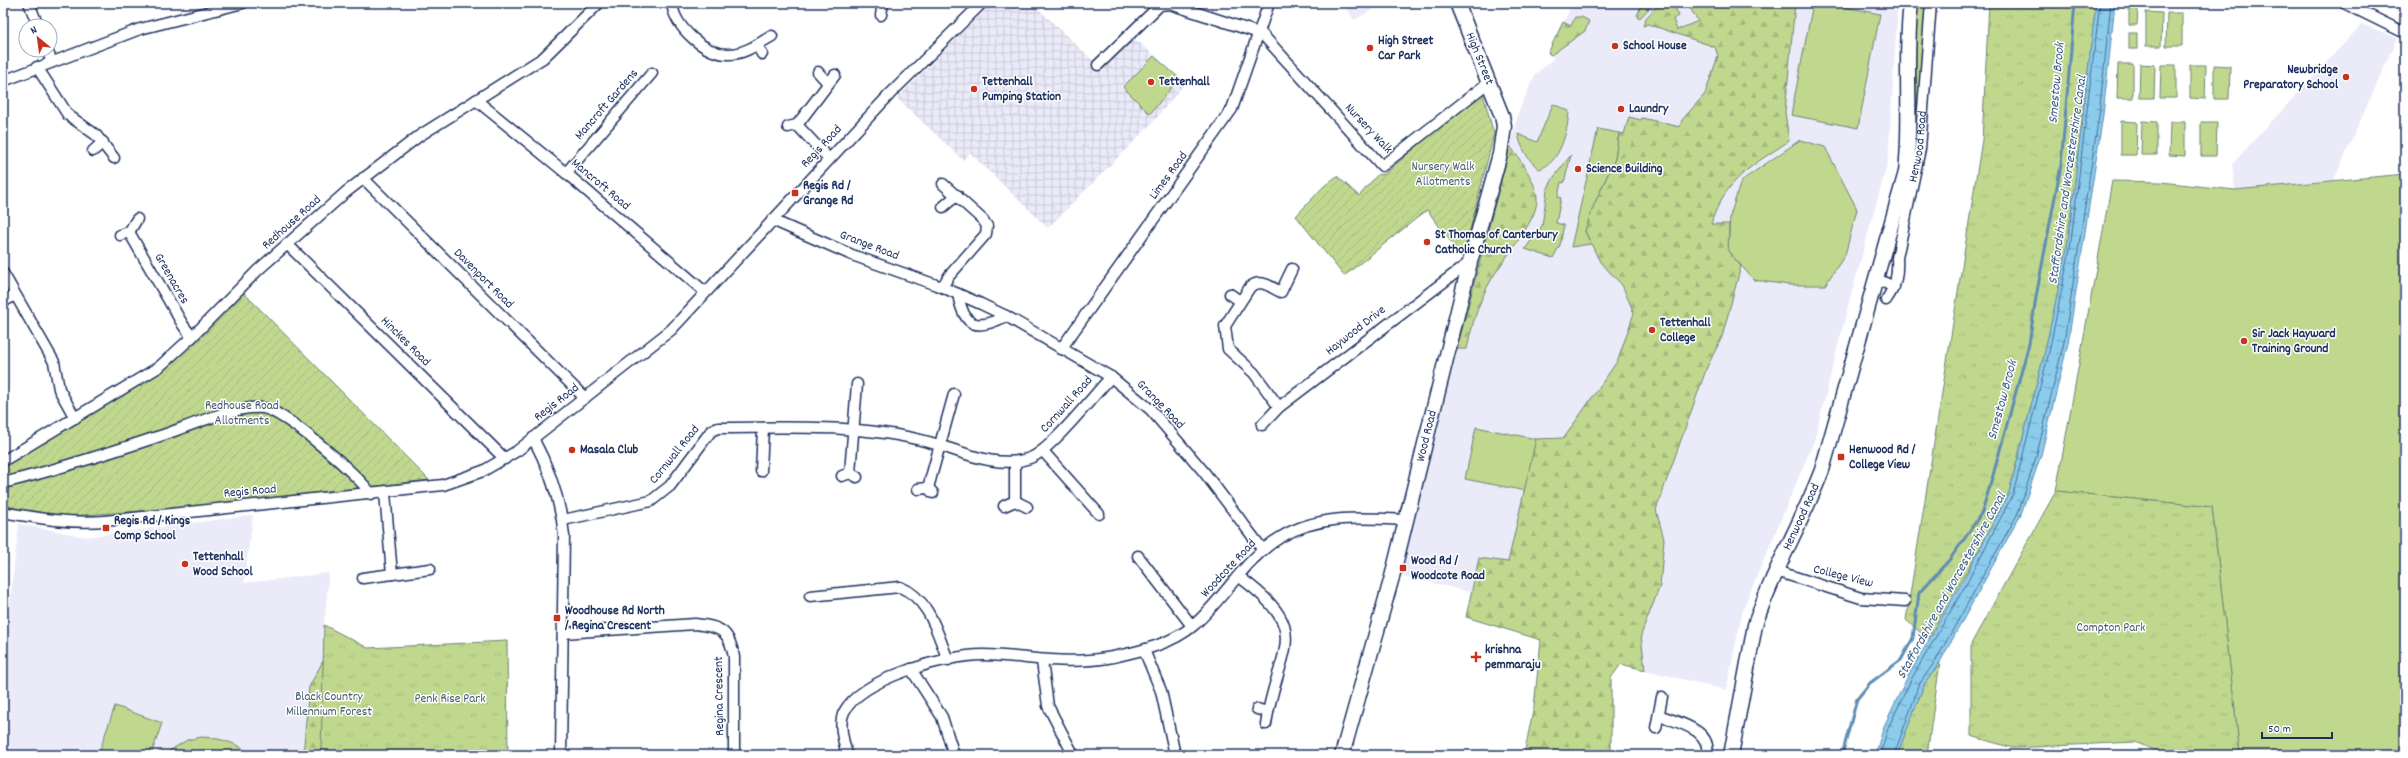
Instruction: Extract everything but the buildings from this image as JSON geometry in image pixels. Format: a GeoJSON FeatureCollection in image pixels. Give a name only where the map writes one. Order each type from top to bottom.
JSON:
{"type":"FeatureCollection","features":[{"type":"Feature","properties":{"kind":"street"},"geometry":{"type":"LineString","coordinates":[[29,3],[35,18]]}},
{"type":"Feature","properties":{"kind":"street"},"geometry":{"type":"LineString","coordinates":[[3,81],[140,29],[243,3]]}},
{"type":"Feature","properties":{"kind":"street","name":"Redhouse Road"},"geometry":{"type":"LineString","coordinates":[[3,461],[145,377],[174,355],[287,244],[363,178],[419,136],[543,58],[599,3]]}},
{"type":"Feature","properties":{"kind":"street"},"geometry":{"type":"LineString","coordinates":[[672,3],[678,20],[685,30],[696,40],[717,53],[731,54],[757,45],[772,36]]}},
{"type":"Feature","properties":{"kind":"street"},"geometry":{"type":"LineString","coordinates":[[881,15],[883,3]]}},
{"type":"Feature","properties":{"kind":"street","name":"Regis Road"},"geometry":{"type":"LineString","coordinates":[[3,512],[81,523],[385,493],[443,485],[483,471],[505,459],[533,438],[671,330],[890,94],[982,3]]}},
{"type":"Feature","properties":{"kind":"street","name":"Limes Road"},"geometry":{"type":"LineString","coordinates":[[1061,349],[1232,110],[1258,31],[1269,3]]}},
{"type":"Feature","properties":{"kind":"street","name":"High Street"},"geometry":{"type":"LineString","coordinates":[[1457,3],[1502,116]]}},
{"type":"Feature","properties":{"kind":"street","name":"Henwood Road"},"geometry":{"type":"LineString","coordinates":[[1731,755],[1755,625],[1776,571],[1811,501],[1822,470],[1877,280],[1906,172],[1910,123],[1909,21],[1911,3]]}},
{"type":"Feature","properties":{"kind":"street","name":"Henwood Road"},"geometry":{"type":"LineString","coordinates":[[1886,300],[1894,287],[1898,275],[1897,258],[1920,149],[1931,3]]}},
{"type":"Feature","properties":{"kind":"street"},"geometry":{"type":"LineString","coordinates":[[2344,3],[2405,33]]}},
{"type":"Feature","properties":{"kind":"street"},"geometry":{"type":"LineString","coordinates":[[1098,64],[1160,5],[1170,4],[1258,31]]}},
{"type":"Feature","properties":{"kind":"street","name":"Nursery Walk"},"geometry":{"type":"LineString","coordinates":[[1258,31],[1309,83],[1382,166],[1489,82]]}},
{"type":"Feature","properties":{"kind":"street"},"geometry":{"type":"LineString","coordinates":[[757,45],[762,54]]}},
{"type":"Feature","properties":{"kind":"street"},"geometry":{"type":"LineString","coordinates":[[50,58],[52,62]]}},
{"type":"Feature","properties":{"kind":"street"},"geometry":{"type":"LineString","coordinates":[[37,67],[68,115],[84,125],[103,142],[114,158]]}},
{"type":"Feature","properties":{"kind":"street"},"geometry":{"type":"LineString","coordinates":[[818,72],[828,82]]}},
{"type":"Feature","properties":{"kind":"street","name":"Mancroft Gardens"},"geometry":{"type":"LineString","coordinates":[[566,172],[652,73]]}},
{"type":"Feature","properties":{"kind":"street"},"geometry":{"type":"LineString","coordinates":[[829,159],[793,126],[835,75]]}},
{"type":"Feature","properties":{"kind":"street","name":"Mancroft Road"},"geometry":{"type":"LineString","coordinates":[[476,100],[566,172],[705,292]]}},
{"type":"Feature","properties":{"kind":"street","name":"Wood Road"},"geometry":{"type":"LineString","coordinates":[[1342,755],[1392,577],[1470,262],[1500,154],[1504,126],[1502,116]]}},
{"type":"Feature","properties":{"kind":"street"},"geometry":{"type":"LineString","coordinates":[[93,151],[103,142]]}},
{"type":"Feature","properties":{"kind":"street","name":"Davenport Road"},"geometry":{"type":"LineString","coordinates":[[363,178],[585,398]]}},
{"type":"Feature","properties":{"kind":"street"},"geometry":{"type":"LineString","coordinates":[[942,287],[949,276],[986,234],[987,226],[983,220],[957,195],[943,184]]}},
{"type":"Feature","properties":{"kind":"street"},"geometry":{"type":"LineString","coordinates":[[943,207],[957,195]]}},
{"type":"Feature","properties":{"kind":"street","name":"Greenacres"},"geometry":{"type":"LineString","coordinates":[[137,219],[125,234],[192,337]]}},
{"type":"Feature","properties":{"kind":"street","name":"Grange Road"},"geometry":{"type":"LineString","coordinates":[[772,220],[852,255],[942,287],[1006,316],[1111,377],[1151,410],[1204,472],[1263,550]]}},
{"type":"Feature","properties":{"kind":"street","name":"Hinckes Road"},"geometry":{"type":"LineString","coordinates":[[287,244],[505,459]]}},
{"type":"Feature","properties":{"kind":"street","name":"Haywood Drive"},"geometry":{"type":"LineString","coordinates":[[1262,425],[1279,407],[1470,262]]}},
{"type":"Feature","properties":{"kind":"street"},"geometry":{"type":"LineString","coordinates":[[1279,407],[1254,373],[1228,349],[1226,326],[1245,292],[1256,282],[1260,282],[1281,292],[1292,269]]}},
{"type":"Feature","properties":{"kind":"street"},"geometry":{"type":"LineString","coordinates":[[3,273],[54,362],[59,389],[75,418]]}},
{"type":"Feature","properties":{"kind":"street"},"geometry":{"type":"LineString","coordinates":[[1877,280],[1894,287]]}},
{"type":"Feature","properties":{"kind":"street"},"geometry":{"type":"LineString","coordinates":[[958,294],[963,315],[968,321],[979,326],[993,323],[1006,316]]}},
{"type":"Feature","properties":{"kind":"street"},"geometry":{"type":"LineString","coordinates":[[1230,294],[1240,301]]}},
{"type":"Feature","properties":{"kind":"street"},"geometry":{"type":"LineString","coordinates":[[3,302],[15,295]]}},
{"type":"Feature","properties":{"kind":"street","name":"Cornwall Road"},"geometry":{"type":"LineString","coordinates":[[563,520],[651,501],[670,486],[711,431],[718,428],[852,431],[906,436],[980,458],[1016,462],[1042,452],[1111,377]]}},
{"type":"Feature","properties":{"kind":"street"},"geometry":{"type":"LineString","coordinates":[[850,476],[852,431],[857,384]]}},
{"type":"Feature","properties":{"kind":"street"},"geometry":{"type":"LineString","coordinates":[[926,490],[954,394]]}},
{"type":"Feature","properties":{"kind":"street"},"geometry":{"type":"LineString","coordinates":[[3,483],[145,441],[199,421],[262,408],[273,410],[304,434],[355,475],[371,494]]}},
{"type":"Feature","properties":{"kind":"street"},"geometry":{"type":"LineString","coordinates":[[761,471],[763,428]]}},
{"type":"Feature","properties":{"kind":"street"},"geometry":{"type":"LineString","coordinates":[[533,438],[550,477],[563,520],[564,633],[561,755]]}},
{"type":"Feature","properties":{"kind":"street","name":"Cornwall Road"},"geometry":{"type":"LineString","coordinates":[[1042,452],[1099,514]]}},
{"type":"Feature","properties":{"kind":"street"},"geometry":{"type":"LineString","coordinates":[[1015,500],[1016,462]]}},
{"type":"Feature","properties":{"kind":"street"},"geometry":{"type":"LineString","coordinates":[[385,493],[392,574]]}},
{"type":"Feature","properties":{"kind":"street"},"geometry":{"type":"LineString","coordinates":[[1004,506],[1015,500]]}},
{"type":"Feature","properties":{"kind":"street"},"geometry":{"type":"LineString","coordinates":[[1015,500],[1027,507]]}},
{"type":"Feature","properties":{"kind":"street","name":"Woodcote Road"},"geometry":{"type":"LineString","coordinates":[[847,755],[841,723],[843,713],[851,703],[878,682],[911,669],[948,660],[981,655],[1042,661],[1089,661],[1144,650],[1176,636],[1192,626],[1263,550],[1281,537],[1322,522],[1352,517],[1405,520]]}},
{"type":"Feature","properties":{"kind":"street"},"geometry":{"type":"LineString","coordinates":[[1138,556],[1192,626]]}},
{"type":"Feature","properties":{"kind":"street"},"geometry":{"type":"LineString","coordinates":[[363,578],[430,569]]}},
{"type":"Feature","properties":{"kind":"street","name":"College View"},"geometry":{"type":"LineString","coordinates":[[1776,571],[1861,598],[1905,601]]}},
{"type":"Feature","properties":{"kind":"street"},"geometry":{"type":"LineString","coordinates":[[1238,576],[1270,601],[1280,614],[1286,627],[1287,641],[1266,724]]}},
{"type":"Feature","properties":{"kind":"street"},"geometry":{"type":"LineString","coordinates":[[818,598],[900,588],[910,591],[928,610],[948,660]]}},
{"type":"Feature","properties":{"kind":"street","name":"Regina Crescent"},"geometry":{"type":"LineString","coordinates":[[564,633],[695,624],[710,626],[722,631],[732,642],[734,657],[734,755]]}},
{"type":"Feature","properties":{"kind":"street"},"geometry":{"type":"LineString","coordinates":[[1144,650],[1161,691],[1175,755]]}},
{"type":"Feature","properties":{"kind":"street"},"geometry":{"type":"LineString","coordinates":[[1042,661],[1048,706],[1076,753]]}},
{"type":"Feature","properties":{"kind":"street"},"geometry":{"type":"LineString","coordinates":[[911,669],[936,705],[947,730],[954,755]]}},
{"type":"Feature","properties":{"kind":"street"},"geometry":{"type":"LineString","coordinates":[[1656,728],[1662,697]]}},
{"type":"Feature","properties":{"kind":"street"},"geometry":{"type":"LineString","coordinates":[[1257,709],[1268,712]]}},
{"type":"Feature","properties":{"kind":"street"},"geometry":{"type":"LineString","coordinates":[[1659,716],[1702,734],[1708,746],[1707,755]]}},
{"type":"Feature","properties":{"kind":"shaded area"},"geometry":{"type":"Polygon","coordinates":[[[992,3],[1032,3],[1101,68],[1133,37],[1185,83],[1154,121],[1048,228],[970,153],[963,160],[897,98],[992,3]]]}},
{"type":"Feature","properties":{"kind":"shaded area"},"geometry":{"type":"Polygon","coordinates":[[[1343,3],[1385,3],[1354,20],[1343,3]]]}},
{"type":"Feature","properties":{"kind":"shaded area","name":"Tettenhall College"},"geometry":{"type":"Polygon","coordinates":[[[1573,3],[1898,3],[1888,161],[1847,310],[1814,441],[1743,609],[1726,690],[1621,664],[1466,617],[1470,592],[1399,575],[1519,110],[1535,75],[1554,58],[1548,53],[1573,3]]]}},
{"type":"Feature","properties":{"kind":"shaded area","name":"Newbridge Preparatory School"},"geometry":{"type":"Polygon","coordinates":[[[2362,24],[2397,38],[2334,180],[2235,190],[2232,164],[2362,24]]]}},
{"type":"Feature","properties":{"kind":"shaded area"},"geometry":{"type":"Polygon","coordinates":[[[253,515],[244,583],[329,573],[324,625],[321,755],[3,755],[3,619],[8,618],[19,524],[86,537],[253,515]]]}},
{"type":"Feature","properties":{"kind":"green space"},"geometry":{"type":"Polygon","coordinates":[[[1642,3],[1654,3],[1640,18],[1637,16],[1642,3]]]}},
{"type":"Feature","properties":{"kind":"green space"},"geometry":{"type":"Polygon","coordinates":[[[1660,3],[1673,3],[1679,16],[1673,19],[1677,30],[1698,21],[1687,3],[1795,3],[1785,112],[1789,141],[1741,175],[1724,196],[1711,224],[1729,224],[1728,251],[1741,266],[1722,337],[1707,367],[1656,510],[1664,539],[1660,586],[1641,635],[1645,670],[1621,664],[1611,678],[1611,755],[1524,755],[1534,706],[1541,640],[1466,617],[1479,558],[1508,562],[1536,439],[1564,438],[1618,360],[1634,313],[1622,285],[1600,262],[1585,231],[1594,205],[1615,159],[1619,133],[1624,134],[1629,117],[1641,120],[1642,118],[1680,127],[1682,120],[1705,94],[1718,56],[1715,47],[1648,24],[1643,26],[1646,18],[1660,3]]]}},
{"type":"Feature","properties":{"kind":"green space"},"geometry":{"type":"Polygon","coordinates":[[[1813,3],[1825,3],[1880,14],[1858,128],[1791,115],[1813,3]]]}},
{"type":"Feature","properties":{"kind":"green space"},"geometry":{"type":"Polygon","coordinates":[[[1917,3],[1927,3],[1916,146],[1916,11],[1917,3]]]}},
{"type":"Feature","properties":{"kind":"green space"},"geometry":{"type":"Polygon","coordinates":[[[1989,3],[2096,3],[2067,249],[2045,351],[2009,493],[1984,541],[1928,639],[1906,620],[1982,140],[1989,3]]]}},
{"type":"Feature","properties":{"kind":"green space"},"geometry":{"type":"Polygon","coordinates":[[[2129,8],[2138,8],[2137,25],[2129,25],[2129,8]]]}},
{"type":"Feature","properties":{"kind":"green space"},"geometry":{"type":"Polygon","coordinates":[[[2146,12],[2162,13],[2161,46],[2146,46],[2146,12]]]}},
{"type":"Feature","properties":{"kind":"green space"},"geometry":{"type":"Polygon","coordinates":[[[2167,13],[2182,13],[2182,46],[2166,46],[2167,13]]]}},
{"type":"Feature","properties":{"kind":"green space"},"geometry":{"type":"Polygon","coordinates":[[[1575,17],[1582,17],[1589,21],[1585,31],[1551,55],[1548,53],[1563,22],[1571,26],[1575,17]]]}},
{"type":"Feature","properties":{"kind":"green space"},"geometry":{"type":"Polygon","coordinates":[[[2129,33],[2137,33],[2137,49],[2129,49],[2129,33]]]}},
{"type":"Feature","properties":{"kind":"green space","name":"Tettenhall"},"geometry":{"type":"Polygon","coordinates":[[[1154,56],[1179,78],[1150,114],[1123,87],[1154,56]]]}},
{"type":"Feature","properties":{"kind":"green space"},"geometry":{"type":"Polygon","coordinates":[[[2118,64],[2133,64],[2133,98],[2117,98],[2118,64]]]}},
{"type":"Feature","properties":{"kind":"green space"},"geometry":{"type":"Polygon","coordinates":[[[2140,64],[2155,65],[2154,98],[2139,98],[2140,64]]]}},
{"type":"Feature","properties":{"kind":"green space"},"geometry":{"type":"Polygon","coordinates":[[[2161,65],[2176,65],[2176,98],[2160,98],[2161,65]]]}},
{"type":"Feature","properties":{"kind":"green space"},"geometry":{"type":"Polygon","coordinates":[[[2190,65],[2206,65],[2205,99],[2190,98],[2190,65]]]}},
{"type":"Feature","properties":{"kind":"green space"},"geometry":{"type":"Polygon","coordinates":[[[2214,65],[2230,66],[2229,99],[2214,99],[2214,65]]]}},
{"type":"Feature","properties":{"kind":"green space","name":"Nursery Walk Allotments"},"geometry":{"type":"Polygon","coordinates":[[[1482,91],[1494,134],[1463,258],[1427,210],[1344,276],[1296,216],[1324,186],[1337,176],[1359,196],[1378,174],[1383,175],[1482,91]]]}},
{"type":"Feature","properties":{"kind":"green space"},"geometry":{"type":"Polygon","coordinates":[[[1553,104],[1569,111],[1567,127],[1562,145],[1557,153],[1546,166],[1539,169],[1526,153],[1518,134],[1537,142],[1553,104]]]}},
{"type":"Feature","properties":{"kind":"green space"},"geometry":{"type":"Polygon","coordinates":[[[2121,121],[2137,122],[2136,155],[2121,155],[2121,121]]]}},
{"type":"Feature","properties":{"kind":"green space"},"geometry":{"type":"Polygon","coordinates":[[[2142,121],[2157,122],[2157,155],[2141,155],[2142,121]]]}},
{"type":"Feature","properties":{"kind":"green space"},"geometry":{"type":"Polygon","coordinates":[[[2170,122],[2185,122],[2185,156],[2169,155],[2170,122]]]}},
{"type":"Feature","properties":{"kind":"green space"},"geometry":{"type":"Polygon","coordinates":[[[2201,122],[2217,122],[2216,156],[2201,156],[2201,122]]]}},
{"type":"Feature","properties":{"kind":"green space"},"geometry":{"type":"Polygon","coordinates":[[[1598,129],[1619,133],[1615,159],[1594,205],[1585,231],[1591,244],[1571,247],[1598,129]]]}},
{"type":"Feature","properties":{"kind":"green space"},"geometry":{"type":"Polygon","coordinates":[[[1800,140],[1825,147],[1857,209],[1845,255],[1825,285],[1789,285],[1754,280],[1728,251],[1730,216],[1741,181],[1800,140]]]}},
{"type":"Feature","properties":{"kind":"green space"},"geometry":{"type":"Polygon","coordinates":[[[1510,146],[1527,172],[1534,186],[1537,200],[1535,209],[1525,230],[1495,273],[1482,298],[1471,331],[1467,349],[1457,349],[1510,146]]]}},
{"type":"Feature","properties":{"kind":"green space"},"geometry":{"type":"Polygon","coordinates":[[[1571,155],[1564,183],[1561,182],[1558,197],[1561,198],[1556,223],[1564,225],[1560,245],[1553,258],[1525,249],[1542,226],[1547,190],[1554,177],[1571,155]]]}},
{"type":"Feature","properties":{"kind":"green space","name":"Sir Jack Hayward Training Ground"},"geometry":{"type":"Polygon","coordinates":[[[2405,174],[2405,755],[2240,755],[2212,507],[2056,491],[2112,181],[2161,182],[2235,190],[2405,174]]]}},
{"type":"Feature","properties":{"kind":"green space","name":"Redhouse Road Allotments"},"geometry":{"type":"Polygon","coordinates":[[[242,291],[429,480],[182,508],[56,517],[3,505],[3,465],[160,373],[242,291]]]}},
{"type":"Feature","properties":{"kind":"green space"},"geometry":{"type":"Polygon","coordinates":[[[1476,427],[1536,439],[1526,491],[1465,479],[1476,427]]]}},
{"type":"Feature","properties":{"kind":"green space","name":"Compton Park"},"geometry":{"type":"Polygon","coordinates":[[[2056,491],[2212,507],[2240,755],[2166,755],[2135,742],[2013,748],[1971,736],[1971,644],[2056,491]]]}},
{"type":"Feature","properties":{"kind":"green space","name":"Penk Rise Park"},"geometry":{"type":"Polygon","coordinates":[[[324,625],[368,648],[507,641],[508,755],[321,755],[324,625]]]}},
{"type":"Feature","properties":{"kind":"green space","name":"Black Country Millennium Forest"},"geometry":{"type":"Polygon","coordinates":[[[323,661],[338,755],[303,755],[309,687],[323,661]]]}},
{"type":"Feature","properties":{"kind":"green space"},"geometry":{"type":"Polygon","coordinates":[[[1940,662],[1927,755],[1897,755],[1924,685],[1940,662]]]}},
{"type":"Feature","properties":{"kind":"green space"},"geometry":{"type":"Polygon","coordinates":[[[115,706],[162,723],[151,755],[98,755],[115,706]]]}},
{"type":"Feature","properties":{"kind":"green space"},"geometry":{"type":"Polygon","coordinates":[[[202,737],[228,742],[241,747],[252,755],[158,755],[159,751],[166,753],[187,740],[202,737]]]}},
{"type":"Feature","properties":{"kind":"water"},"geometry":{"type":"Polygon","coordinates":[[[2096,3],[2115,3],[2103,115],[2068,343],[2041,455],[2021,514],[1940,662],[1924,685],[1897,755],[1875,755],[1884,726],[1908,676],[1964,579],[2009,493],[2045,351],[2067,249],[2096,3]]]}},
{"type":"Feature","properties":{"kind":"waterway","name":"Smestow Brook"},"geometry":{"type":"LineString","coordinates":[[1842,755],[1857,699],[1870,683],[1901,660],[1913,638],[1919,593],[1950,559],[1982,512],[2029,344],[2036,297],[2061,165],[2075,3]]}},
{"type":"Feature","properties":{"kind":"place","name":"School House"},"geometry":{"type":"Point","coordinates":[1615,46]}},
{"type":"Feature","properties":{"kind":"place","name":"High Street Car Park"},"geometry":{"type":"Point","coordinates":[1370,48]}},
{"type":"Feature","properties":{"kind":"place","name":"Newbridge Preparatory School"},"geometry":{"type":"Point","coordinates":[2346,77]}},
{"type":"Feature","properties":{"kind":"place","name":"Tettenhall"},"geometry":{"type":"Point","coordinates":[1151,82]}},
{"type":"Feature","properties":{"kind":"place","name":"Tettenhall Pumping Station"},"geometry":{"type":"Point","coordinates":[974,89]}},
{"type":"Feature","properties":{"kind":"place","name":"Laundry"},"geometry":{"type":"Point","coordinates":[1621,109]}},
{"type":"Feature","properties":{"kind":"place","name":"Science Building"},"geometry":{"type":"Point","coordinates":[1578,169]}},
{"type":"Feature","properties":{"kind":"place","name":"Regis Rd / Grange Rd"},"geometry":{"type":"Point","coordinates":[795,193]}},
{"type":"Feature","properties":{"kind":"place","name":"St Thomas of Canterbury Catholic Church"},"geometry":{"type":"Point","coordinates":[1427,242]}},
{"type":"Feature","properties":{"kind":"place","name":"Tettenhall College"},"geometry":{"type":"Point","coordinates":[1652,330]}},
{"type":"Feature","properties":{"kind":"place","name":"Sir Jack Hayward Training Ground"},"geometry":{"type":"Point","coordinates":[2244,341]}},
{"type":"Feature","properties":{"kind":"place","name":"Masala Club"},"geometry":{"type":"Point","coordinates":[572,450]}},
{"type":"Feature","properties":{"kind":"place","name":"Henwood Rd / College View"},"geometry":{"type":"Point","coordinates":[1841,457]}},
{"type":"Feature","properties":{"kind":"place","name":"Regis Rd / Kings Comp School"},"geometry":{"type":"Point","coordinates":[106,528]}},
{"type":"Feature","properties":{"kind":"place","name":"Tettenhall Wood School"},"geometry":{"type":"Point","coordinates":[185,564]}},
{"type":"Feature","properties":{"kind":"place","name":"Wood Rd / Woodcote Road"},"geometry":{"type":"Point","coordinates":[1403,568]}},
{"type":"Feature","properties":{"kind":"place","name":"Woodhouse Rd North / Regina Crescent"},"geometry":{"type":"Point","coordinates":[557,618]}},
{"type":"Feature","properties":{"kind":"place","name":"krishna pemmaraju"},"geometry":{"type":"Point","coordinates":[1476,657]}},
{"type":"Feature","properties":{"kind":"water label","name":"Staffordshire and Worcestershire Canal"},"geometry":{"type":"Point","coordinates":[2068,180]}},
{"type":"Feature","properties":{"kind":"water label","name":"Staffordshire and Worcestershire Canal"},"geometry":{"type":"Point","coordinates":[1952,586]}}]}
